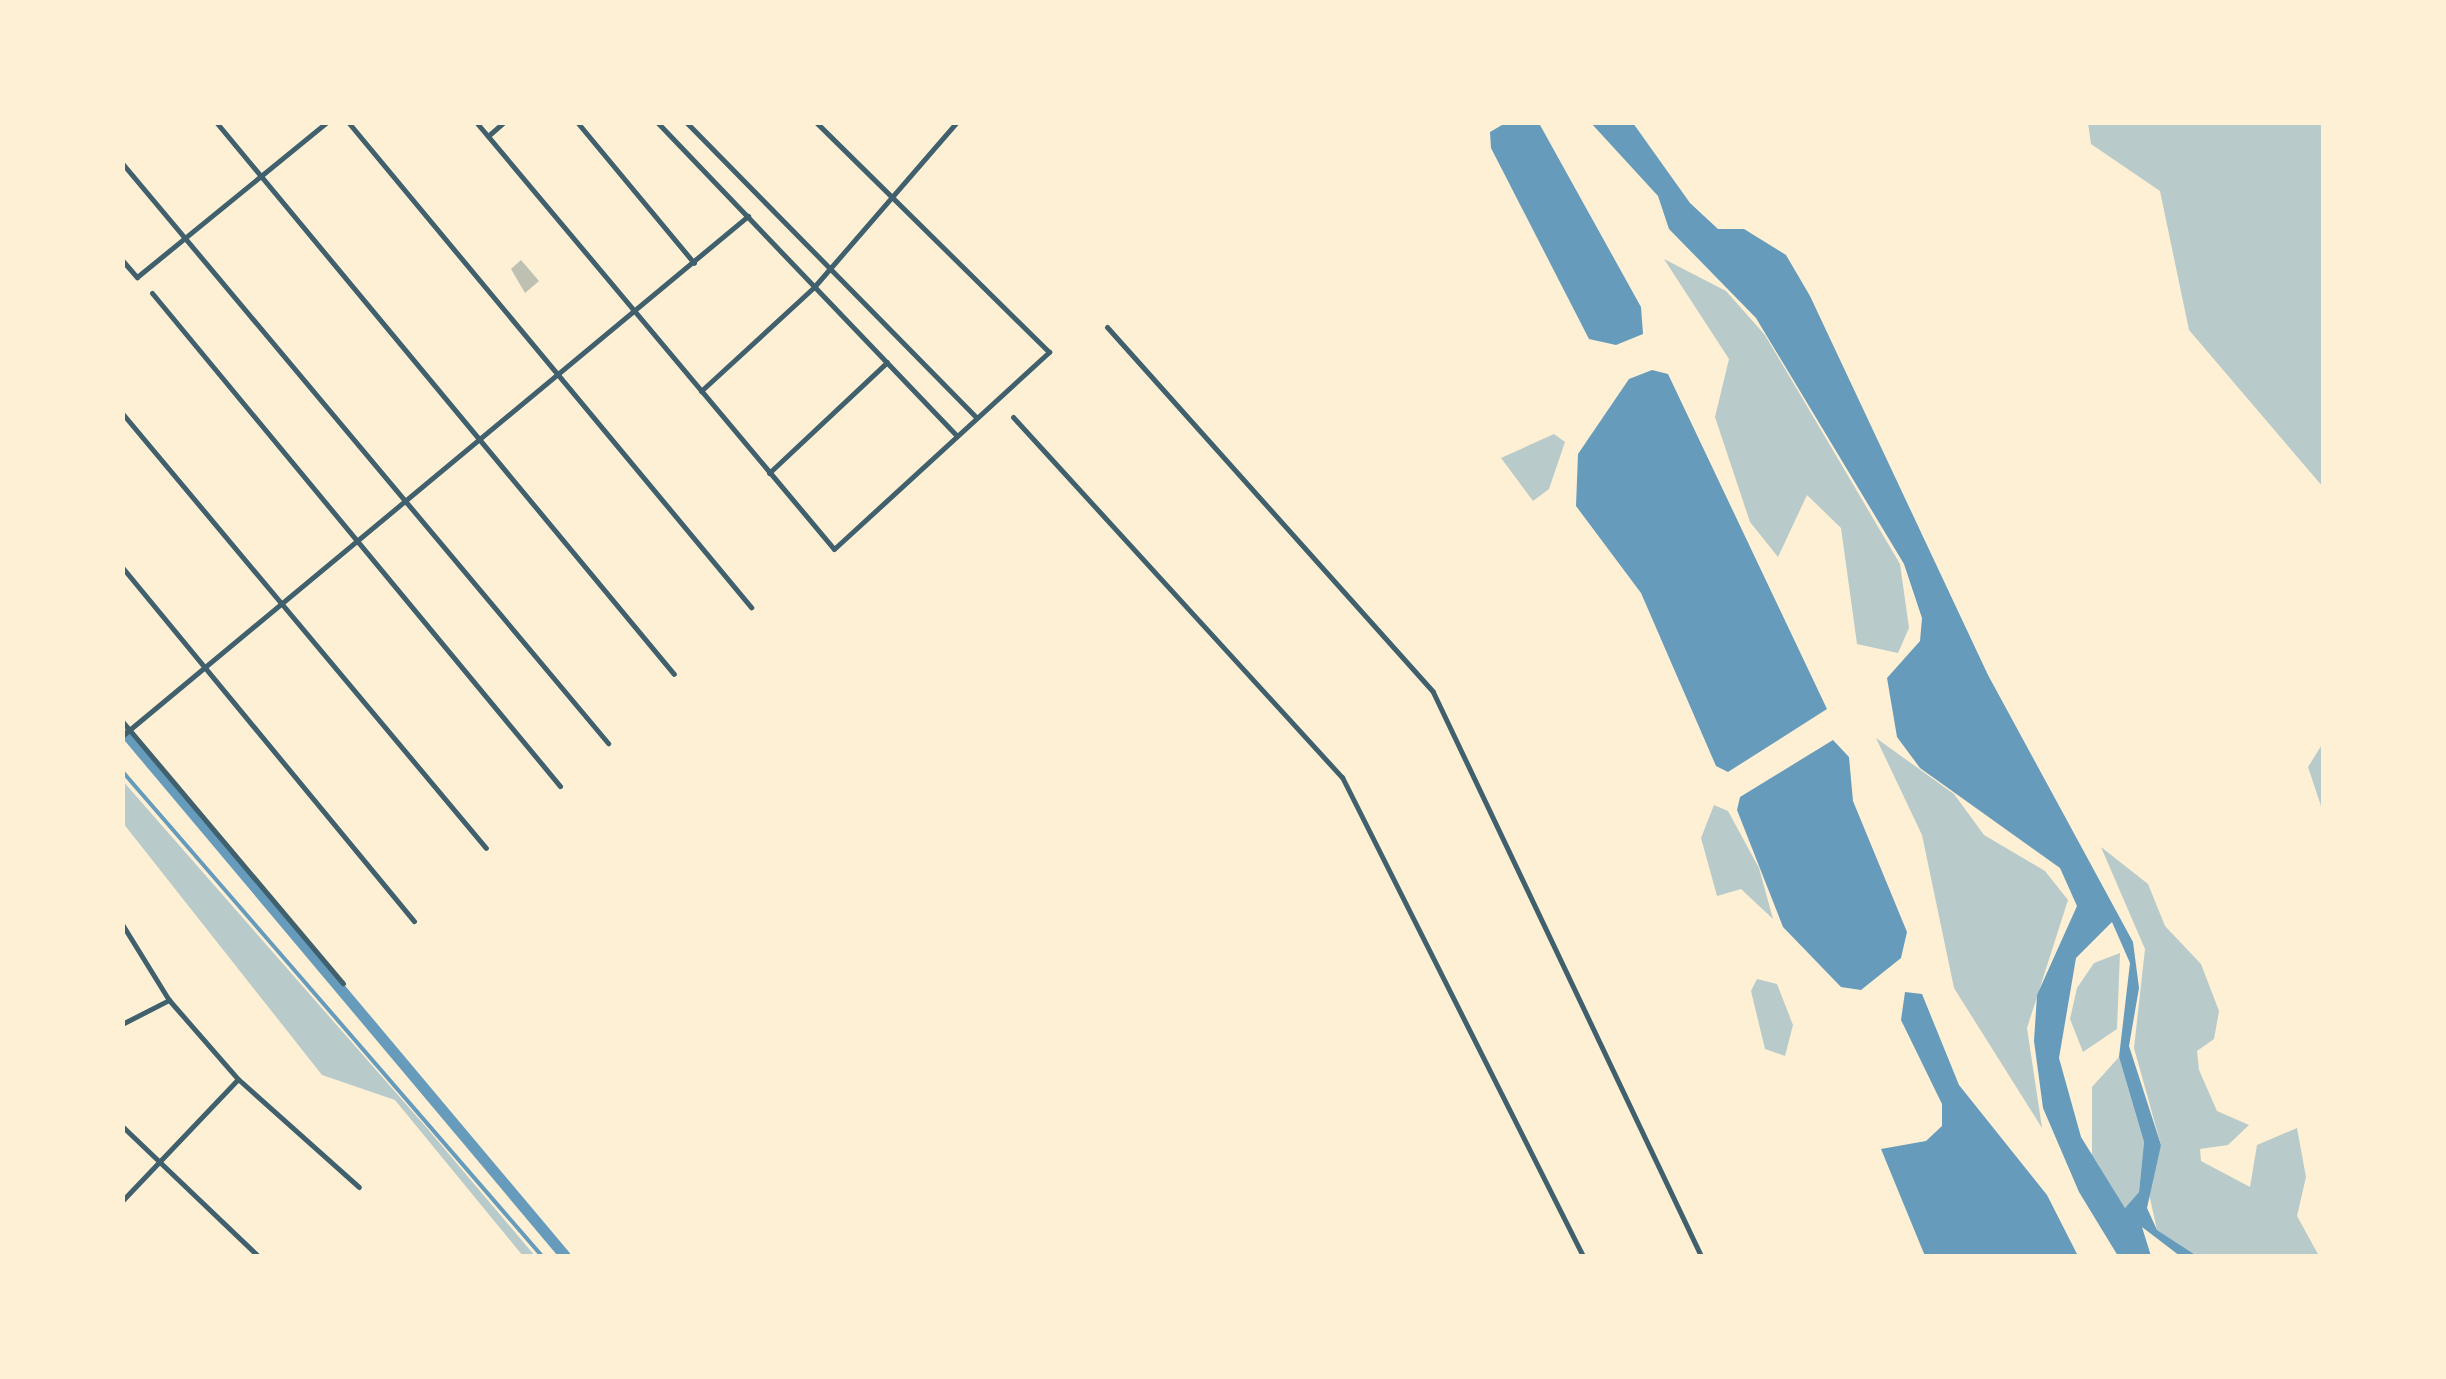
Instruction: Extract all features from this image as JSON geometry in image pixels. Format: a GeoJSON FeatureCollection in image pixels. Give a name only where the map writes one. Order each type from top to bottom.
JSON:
{"type":"FeatureCollection","features":[{"type":"Feature","properties":{"kind":"street"},"geometry":{"type":"LineString","coordinates":[[216,122],[674,674]]}},
{"type":"Feature","properties":{"kind":"street"},"geometry":{"type":"LineString","coordinates":[[122,260],[137,277],[326,122]]}},
{"type":"Feature","properties":{"kind":"street"},"geometry":{"type":"LineString","coordinates":[[348,122],[751,607]]}},
{"type":"Feature","properties":{"kind":"street"},"geometry":{"type":"LineString","coordinates":[[476,122],[834,550],[1048,352],[816,122]]}},
{"type":"Feature","properties":{"kind":"street"},"geometry":{"type":"LineString","coordinates":[[488,136],[504,122]]}},
{"type":"Feature","properties":{"kind":"street"},"geometry":{"type":"LineString","coordinates":[[577,122],[694,263]]}},
{"type":"Feature","properties":{"kind":"street"},"geometry":{"type":"LineString","coordinates":[[658,122],[957,436]]}},
{"type":"Feature","properties":{"kind":"street"},"geometry":{"type":"LineString","coordinates":[[686,122],[976,418]]}},
{"type":"Feature","properties":{"kind":"street"},"geometry":{"type":"LineString","coordinates":[[701,392],[814,287],[957,122]]}},
{"type":"Feature","properties":{"kind":"street"},"geometry":{"type":"LineString","coordinates":[[122,163],[608,743]]}},
{"type":"Feature","properties":{"kind":"street"},"geometry":{"type":"LineString","coordinates":[[122,736],[132,732],[483,442],[748,216]]}},
{"type":"Feature","properties":{"kind":"street"},"geometry":{"type":"LineString","coordinates":[[152,293],[560,786]]}},
{"type":"Feature","properties":{"kind":"street"},"geometry":{"type":"LineString","coordinates":[[1107,327],[1432,692],[1701,1256]]}},
{"type":"Feature","properties":{"kind":"street"},"geometry":{"type":"LineString","coordinates":[[769,473],[887,362]]}},
{"type":"Feature","properties":{"kind":"street"},"geometry":{"type":"LineString","coordinates":[[122,413],[486,848]]}},
{"type":"Feature","properties":{"kind":"street"},"geometry":{"type":"LineString","coordinates":[[1014,416],[1342,777],[1583,1256]]}},
{"type":"Feature","properties":{"kind":"street"},"geometry":{"type":"LineString","coordinates":[[122,567],[414,920]]}},
{"type":"Feature","properties":{"kind":"street"},"geometry":{"type":"LineString","coordinates":[[122,721],[343,983]]}},
{"type":"Feature","properties":{"kind":"street"},"geometry":{"type":"LineString","coordinates":[[122,924],[169,1000],[238,1079],[359,1187]]}},
{"type":"Feature","properties":{"kind":"street"},"geometry":{"type":"LineString","coordinates":[[122,1024],[169,1000]]}},
{"type":"Feature","properties":{"kind":"street"},"geometry":{"type":"LineString","coordinates":[[122,1202],[238,1079]]}},
{"type":"Feature","properties":{"kind":"street"},"geometry":{"type":"LineString","coordinates":[[122,1126],[156,1164],[258,1256]]}},
{"type":"Feature","properties":{"kind":"shaded area"},"geometry":{"type":"Polygon","coordinates":[[[2088,123],[2323,123],[2323,487],[2189,330],[2160,191],[2091,144],[2088,123]]]}},
{"type":"Feature","properties":{"kind":"shaded area"},"geometry":{"type":"Polygon","coordinates":[[[1664,259],[1726,291],[1765,335],[1900,564],[1909,628],[1898,653],[1857,644],[1841,528],[1807,495],[1778,557],[1750,522],[1715,417],[1729,359],[1664,259]]]}},
{"type":"Feature","properties":{"kind":"shaded area"},"geometry":{"type":"Polygon","coordinates":[[[1554,434],[1565,442],[1549,489],[1533,501],[1501,458],[1554,434]]]}},
{"type":"Feature","properties":{"kind":"shaded area"},"geometry":{"type":"Polygon","coordinates":[[[1876,738],[1954,794],[1984,835],[2045,871],[2068,900],[2027,1028],[2042,1128],[1954,988],[1922,835],[1876,738]]]}},
{"type":"Feature","properties":{"kind":"shaded area"},"geometry":{"type":"Polygon","coordinates":[[[2323,743],[2323,812],[2308,767],[2323,743]]]}},
{"type":"Feature","properties":{"kind":"shaded area"},"geometry":{"type":"Polygon","coordinates":[[[122,780],[535,1256],[523,1256],[395,1100],[322,1075],[123,823],[122,780]]]}},
{"type":"Feature","properties":{"kind":"shaded area"},"geometry":{"type":"Polygon","coordinates":[[[1714,805],[1728,811],[1759,868],[1773,919],[1741,889],[1717,896],[1701,838],[1714,805]]]}},
{"type":"Feature","properties":{"kind":"shaded area"},"geometry":{"type":"Polygon","coordinates":[[[2101,847],[2148,884],[2165,926],[2201,964],[2219,1011],[2214,1039],[2197,1051],[2199,1070],[2217,1111],[2249,1125],[2228,1145],[2200,1149],[2201,1161],[2250,1187],[2257,1145],[2297,1128],[2306,1177],[2297,1216],[2319,1256],[2197,1256],[2157,1230],[2147,1185],[2161,1145],[2134,1048],[2145,949],[2101,847]]]}},
{"type":"Feature","properties":{"kind":"shaded area"},"geometry":{"type":"Polygon","coordinates":[[[2120,953],[2117,1029],[2083,1052],[2070,1019],[2077,988],[2094,963],[2120,953]]]}},
{"type":"Feature","properties":{"kind":"shaded area"},"geometry":{"type":"Polygon","coordinates":[[[1757,979],[1777,984],[1793,1025],[1785,1056],[1765,1049],[1751,991],[1757,979]]]}},
{"type":"Feature","properties":{"kind":"shaded area"},"geometry":{"type":"Polygon","coordinates":[[[2119,1057],[2144,1142],[2139,1192],[2125,1208],[2092,1155],[2092,1087],[2119,1057]]]}},
{"type":"Feature","properties":{"kind":"water"},"geometry":{"type":"Polygon","coordinates":[[[1507,122],[1540,125],[1641,307],[1643,334],[1616,345],[1589,339],[1491,148],[1490,132],[1507,122]]]}},
{"type":"Feature","properties":{"kind":"water"},"geometry":{"type":"Polygon","coordinates":[[[1591,123],[1633,123],[1690,203],[1718,229],[1744,229],[1786,255],[1810,296],[1988,675],[2133,942],[2139,988],[2129,1046],[2161,1145],[2147,1208],[2157,1230],[2197,1256],[2180,1256],[2142,1227],[2151,1256],[2118,1256],[2079,1192],[2043,1108],[2034,1041],[2037,995],[2077,906],[2060,868],[1920,768],[1897,737],[1887,678],[1920,641],[1922,618],[1904,564],[1756,318],[1669,229],[1658,196],[1591,123]],[[2112,922],[2076,958],[2059,1058],[2081,1137],[2125,1208],[2139,1192],[2144,1142],[2119,1057],[2130,963],[2112,922]]]}},
{"type":"Feature","properties":{"kind":"water"},"geometry":{"type":"Polygon","coordinates":[[[1652,370],[1668,374],[1827,709],[1728,772],[1716,766],[1641,593],[1576,506],[1578,454],[1629,379],[1652,370]]]}},
{"type":"Feature","properties":{"kind":"water"},"geometry":{"type":"Polygon","coordinates":[[[1833,740],[1849,757],[1853,801],[1907,932],[1901,958],[1861,990],[1841,987],[1783,927],[1737,810],[1740,797],[1833,740]]]}},
{"type":"Feature","properties":{"kind":"water"},"geometry":{"type":"Polygon","coordinates":[[[1905,992],[1922,994],[1959,1085],[2047,1195],[2078,1256],[1925,1256],[1881,1149],[1926,1141],[1942,1126],[1942,1104],[1901,1020],[1905,992]]]}},
{"type":"Feature","properties":{"kind":"building"},"geometry":{"type":"Polygon","coordinates":[[[521,260],[539,281],[525,293],[511,269],[521,260]]]}},
{"type":"Feature","properties":{"kind":"waterway"},"geometry":{"type":"LineString","coordinates":[[122,729],[565,1256]]}},
{"type":"Feature","properties":{"kind":"waterway"},"geometry":{"type":"LineString","coordinates":[[122,771],[542,1256]]}}]}
